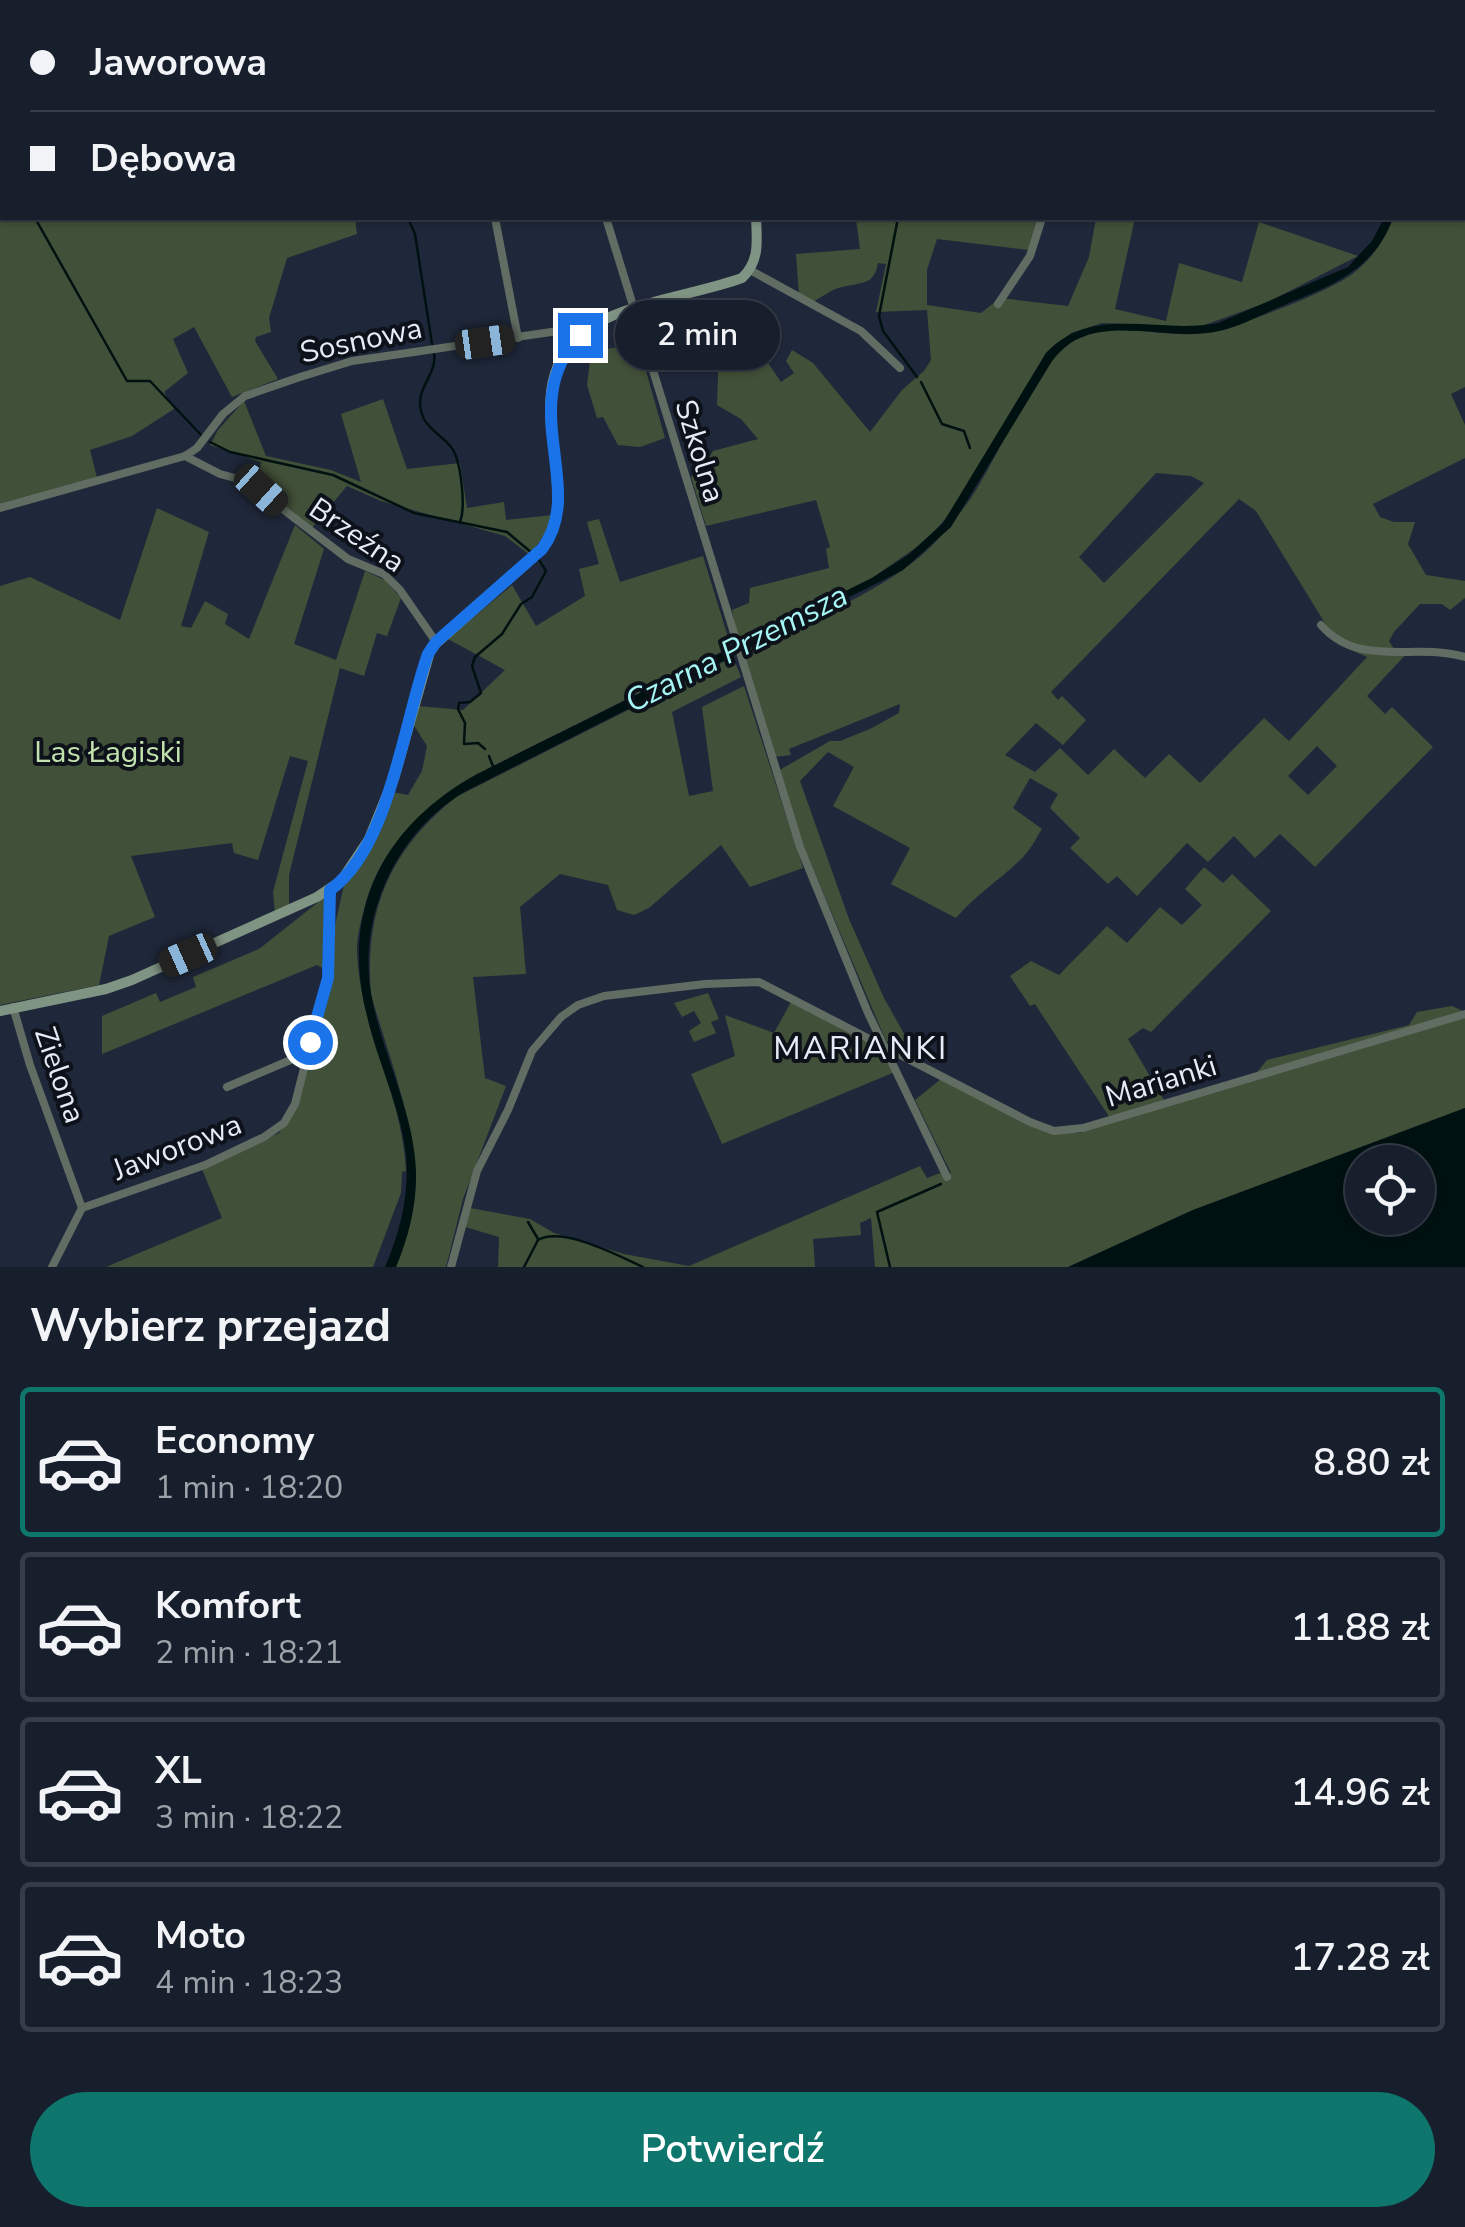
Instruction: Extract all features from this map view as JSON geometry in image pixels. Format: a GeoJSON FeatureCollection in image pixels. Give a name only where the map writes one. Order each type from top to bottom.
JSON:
{"type":"FeatureCollection","features":[{"type":"Feature","properties":{"kind":"street"},"geometry":{"type":"LineString","coordinates":[[495,220],[518,338]]}},
{"type":"Feature","properties":{"kind":"street","name":"Szkolna"},"geometry":{"type":"LineString","coordinates":[[607,220],[743,671],[808,870],[868,1013]]}},
{"type":"Feature","properties":{"kind":"street"},"geometry":{"type":"LineString","coordinates":[[756,220],[756,254],[750,270],[861,331],[900,368]]}},
{"type":"Feature","properties":{"kind":"street"},"geometry":{"type":"LineString","coordinates":[[998,304],[1030,256],[1041,220]]}},
{"type":"Feature","properties":{"kind":"street","name":"Sosnowa"},"geometry":{"type":"LineString","coordinates":[[185,456],[245,396],[352,360],[572,329],[580,335],[597,323],[742,278],[750,270]]}},
{"type":"Feature","properties":{"kind":"street"},"geometry":{"type":"LineString","coordinates":[[0,1011],[120,984],[330,890],[360,857],[394,775],[424,664],[436,642],[537,554],[551,535],[558,507],[550,396],[560,362],[580,335]]}},
{"type":"Feature","properties":{"kind":"street"},"geometry":{"type":"LineString","coordinates":[[0,508],[185,456]]}},
{"type":"Feature","properties":{"kind":"street","name":"Brzeźna"},"geometry":{"type":"LineString","coordinates":[[185,456],[220,474],[246,481],[348,559],[384,574],[436,642]]}},
{"type":"Feature","properties":{"kind":"street"},"geometry":{"type":"LineString","coordinates":[[1321,625],[1333,639],[1363,651],[1444,651],[1465,657]]}},
{"type":"Feature","properties":{"kind":"street","name":"Jaworowa"},"geometry":{"type":"LineString","coordinates":[[82,1208],[186,1173],[276,1130],[292,1111],[328,978],[330,890]]}},
{"type":"Feature","properties":{"kind":"street","name":"Marianki"},"geometry":{"type":"LineString","coordinates":[[451,1267],[477,1171],[532,1051],[545,1032],[578,1005],[631,991],[752,981],[883,1044],[1030,1122],[1064,1132],[1465,1014]]}},
{"type":"Feature","properties":{"kind":"street","name":"Zielona"},"geometry":{"type":"LineString","coordinates":[[13,1007],[82,1208]]}},
{"type":"Feature","properties":{"kind":"street"},"geometry":{"type":"LineString","coordinates":[[847,1026],[859,1024],[868,1013],[947,1177]]}},
{"type":"Feature","properties":{"kind":"street"},"geometry":{"type":"LineString","coordinates":[[227,1087],[307,1052]]}},
{"type":"Feature","properties":{"kind":"street"},"geometry":{"type":"LineString","coordinates":[[52,1267],[82,1208]]}},
{"type":"Feature","properties":{"kind":"green space"},"geometry":{"type":"Polygon","coordinates":[[[0,220],[355,220],[357,234],[287,258],[269,318],[271,332],[255,341],[278,379],[232,397],[194,327],[173,339],[188,373],[164,392],[174,409],[132,436],[90,450],[97,478],[0,505],[0,220]]]}},
{"type":"Feature","properties":{"kind":"green space"},"geometry":{"type":"Polygon","coordinates":[[[856,220],[1038,220],[1028,250],[937,239],[927,270],[927,305],[981,313],[1000,298],[1068,306],[1089,257],[1096,220],[1135,220],[1115,309],[1166,321],[1179,263],[1242,282],[1259,222],[1358,256],[1268,302],[1199,327],[1102,323],[1071,333],[1046,353],[952,511],[927,540],[872,578],[739,643],[732,610],[749,603],[750,588],[829,568],[826,549],[830,547],[816,500],[706,526],[691,477],[702,469],[713,451],[758,439],[741,419],[717,405],[719,349],[749,335],[781,382],[794,373],[786,361],[792,350],[813,363],[870,432],[931,360],[927,310],[876,312],[886,264],[878,263],[866,282],[838,288],[813,302],[799,295],[796,254],[860,249],[856,220]]]}},
{"type":"Feature","properties":{"kind":"green space"},"geometry":{"type":"Polygon","coordinates":[[[1392,220],[1465,220],[1465,387],[1451,394],[1465,425],[1465,458],[1373,504],[1380,517],[1415,522],[1408,544],[1426,575],[1465,581],[1465,598],[1450,610],[1442,604],[1420,604],[1394,632],[1389,641],[1394,649],[1410,650],[1367,696],[1385,714],[1392,707],[1433,747],[1315,867],[1280,834],[1255,858],[1234,836],[1208,862],[1187,843],[1137,896],[1117,876],[1108,884],[1070,848],[1080,838],[1050,808],[1058,794],[1030,778],[1013,808],[1042,829],[1024,856],[956,918],[891,884],[910,848],[833,806],[854,767],[828,752],[800,781],[849,919],[884,998],[916,1055],[886,1041],[798,833],[778,771],[830,741],[870,729],[899,713],[900,704],[789,749],[791,755],[774,757],[742,653],[872,589],[919,557],[971,498],[1049,365],[1080,337],[1107,330],[1193,334],[1228,327],[1342,280],[1355,272],[1382,241],[1392,220]],[[1156,473],[1079,557],[1104,583],[1204,483],[1191,476],[1156,473]],[[1239,499],[1051,692],[1058,700],[1062,696],[1086,720],[1063,745],[1036,723],[1005,755],[1035,772],[1060,748],[1088,775],[1114,749],[1145,778],[1169,754],[1200,783],[1264,718],[1289,741],[1367,657],[1344,647],[1331,633],[1256,511],[1239,499]],[[1317,746],[1288,776],[1308,795],[1337,766],[1317,746]]]}},
{"type":"Feature","properties":{"kind":"green space"},"geometry":{"type":"Polygon","coordinates":[[[618,347],[636,352],[636,361],[644,364],[665,438],[640,447],[618,445],[603,417],[597,418],[587,385],[591,352],[618,347]]]}},
{"type":"Feature","properties":{"kind":"green space"},"geometry":{"type":"Polygon","coordinates":[[[383,399],[407,469],[460,463],[467,508],[504,502],[506,520],[553,515],[549,528],[530,555],[505,536],[381,501],[347,486],[311,529],[256,484],[261,462],[210,445],[244,401],[266,456],[331,470],[361,482],[341,414],[383,399]]]}},
{"type":"Feature","properties":{"kind":"green space","name":"Las Łagiski"},"geometry":{"type":"Polygon","coordinates":[[[157,508],[209,532],[181,626],[191,628],[205,601],[228,614],[225,624],[249,639],[295,525],[324,549],[294,644],[336,660],[365,571],[385,580],[401,598],[387,636],[377,633],[364,676],[340,668],[289,875],[289,906],[275,913],[273,892],[308,761],[290,756],[258,860],[234,853],[232,843],[131,856],[155,917],[109,936],[99,985],[0,1005],[0,586],[30,577],[120,620],[157,508]]]}},
{"type":"Feature","properties":{"kind":"green space"},"geometry":{"type":"Polygon","coordinates":[[[599,519],[620,582],[703,556],[731,647],[511,757],[449,794],[397,841],[378,871],[365,906],[357,950],[365,1006],[397,1116],[406,1171],[402,1172],[401,1193],[373,1267],[106,1267],[222,1218],[202,1169],[279,1133],[297,1106],[332,985],[333,934],[344,885],[367,853],[392,792],[408,795],[422,771],[427,746],[413,724],[418,706],[463,710],[505,670],[448,639],[512,585],[536,626],[585,596],[579,569],[599,564],[587,522],[599,519]]]}},
{"type":"Feature","properties":{"kind":"green space"},"geometry":{"type":"Polygon","coordinates":[[[733,657],[741,677],[672,712],[689,796],[713,791],[702,707],[744,686],[803,868],[750,887],[721,845],[649,908],[634,915],[617,910],[608,885],[560,874],[520,907],[526,974],[473,977],[485,1078],[506,1086],[463,1199],[446,1267],[396,1267],[408,1231],[413,1163],[402,1097],[371,995],[370,964],[377,909],[398,861],[433,817],[456,797],[733,657]]]}},
{"type":"Feature","properties":{"kind":"green space"},"geometry":{"type":"Polygon","coordinates":[[[1204,867],[1223,883],[1232,874],[1271,911],[1151,1032],[1143,1028],[1128,1039],[1167,1105],[1250,1081],[1267,1060],[1409,1025],[1417,1012],[1452,1006],[1465,1012],[1465,1108],[1366,1145],[1345,1145],[1345,1153],[1193,1210],[1068,1267],[875,1267],[871,1218],[860,1223],[861,1235],[813,1239],[815,1267],[498,1267],[499,1237],[465,1227],[470,1208],[530,1219],[554,1233],[624,1254],[689,1266],[920,1166],[927,1178],[951,1173],[915,1100],[941,1079],[1061,1133],[1080,1133],[1112,1121],[1035,1004],[1030,1006],[1010,976],[1031,961],[1059,975],[1107,926],[1127,943],[1160,907],[1182,925],[1202,905],[1185,889],[1204,867]]]}},
{"type":"Feature","properties":{"kind":"green space"},"geometry":{"type":"Polygon","coordinates":[[[326,896],[326,970],[317,965],[102,1054],[102,1016],[156,993],[160,1002],[196,987],[193,977],[259,949],[326,896]]]}},
{"type":"Feature","properties":{"kind":"green space"},"geometry":{"type":"Polygon","coordinates":[[[708,993],[719,1019],[711,1022],[716,1033],[694,1042],[689,1031],[701,1023],[694,1011],[682,1017],[674,1003],[708,993]]]}},
{"type":"Feature","properties":{"kind":"green space"},"geometry":{"type":"Polygon","coordinates":[[[792,1000],[880,1045],[895,1072],[722,1144],[691,1074],[735,1056],[725,1015],[774,1033],[792,1000]]]}},
{"type":"Feature","properties":{"kind":"water","name":"Czarna Przemsza"},"geometry":{"type":"Polygon","coordinates":[[[1383,220],[1392,220],[1373,252],[1346,276],[1241,324],[1198,334],[1108,331],[1087,335],[1068,345],[1052,361],[951,527],[903,570],[466,791],[420,828],[388,878],[371,934],[371,993],[410,1126],[416,1171],[414,1208],[405,1244],[396,1267],[385,1267],[403,1209],[407,1163],[398,1115],[367,1016],[360,978],[360,941],[365,907],[377,875],[416,819],[477,774],[872,578],[908,555],[943,523],[1046,353],[1064,338],[1105,325],[1218,323],[1348,267],[1372,241],[1383,220]]]}},
{"type":"Feature","properties":{"kind":"water"},"geometry":{"type":"Polygon","coordinates":[[[1465,1108],[1465,1267],[1068,1267],[1193,1210],[1345,1153],[1345,1235],[1435,1235],[1435,1145],[1366,1145],[1465,1108]]]}},
{"type":"Feature","properties":{"kind":"waterway"},"geometry":{"type":"LineString","coordinates":[[36,220],[127,381],[150,381],[202,436]]}},
{"type":"Feature","properties":{"kind":"waterway"},"geometry":{"type":"LineString","coordinates":[[409,220],[415,234],[432,344]]}},
{"type":"Feature","properties":{"kind":"waterway"},"geometry":{"type":"LineString","coordinates":[[898,220],[879,316],[883,331],[917,377]]}},
{"type":"Feature","properties":{"kind":"waterway"},"geometry":{"type":"LineString","coordinates":[[434,353],[420,400],[421,409],[426,423],[455,453],[462,494],[460,522]]}},
{"type":"Feature","properties":{"kind":"waterway"},"geometry":{"type":"LineString","coordinates":[[921,382],[942,424],[964,431],[970,448]]}},
{"type":"Feature","properties":{"kind":"waterway"},"geometry":{"type":"LineString","coordinates":[[210,442],[230,452],[333,475],[414,513],[507,532],[532,553]]}},
{"type":"Feature","properties":{"kind":"waterway"},"geometry":{"type":"LineString","coordinates":[[485,749],[478,743],[464,744],[465,723],[459,703],[470,702],[481,693],[472,666],[475,657],[502,634],[521,604],[532,597],[546,571],[539,560]]}},
{"type":"Feature","properties":{"kind":"waterway"},"geometry":{"type":"LineString","coordinates":[[489,756],[494,769]]}},
{"type":"Feature","properties":{"kind":"waterway"},"geometry":{"type":"LineString","coordinates":[[890,1267],[877,1212],[941,1184]]}},
{"type":"Feature","properties":{"kind":"waterway"},"geometry":{"type":"LineString","coordinates":[[528,1222],[538,1239]]}},
{"type":"Feature","properties":{"kind":"waterway"},"geometry":{"type":"LineString","coordinates":[[524,1267],[538,1240],[549,1237],[576,1239],[643,1267]]}},
{"type":"Feature","properties":{"kind":"district","name":"MARIANKI"},"geometry":{"type":"Point","coordinates":[861,1048]}},
{"type":"Feature","properties":{"kind":"route"},"geometry":{"type":"LineString","coordinates":[[310,1042],[328,978],[330,890],[360,857],[373,830],[394,775],[428,654],[436,642],[542,549],[553,530],[558,507],[550,396],[560,362],[580,335]]}}]}
